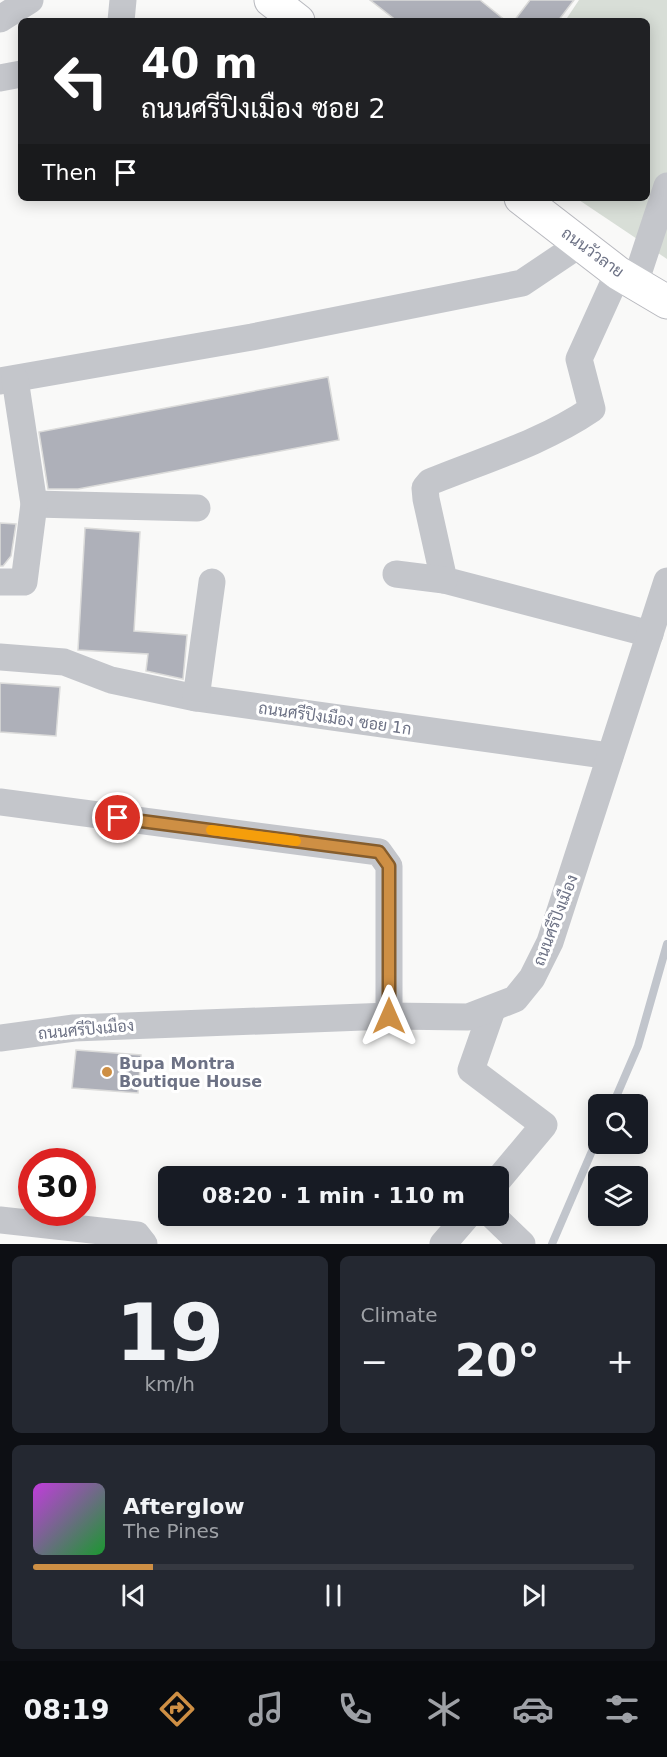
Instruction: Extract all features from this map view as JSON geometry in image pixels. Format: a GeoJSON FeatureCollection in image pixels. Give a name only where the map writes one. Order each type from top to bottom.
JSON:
{"type":"FeatureCollection","features":[{"type":"Feature","properties":{"kind":"main road"},"geometry":{"type":"LineString","coordinates":[[271,0],[293,18]]}},
{"type":"Feature","properties":{"kind":"main road","name":"ถนนวัวลาย"},"geometry":{"type":"LineString","coordinates":[[525,201],[579,244],[627,278],[667,302]]}},
{"type":"Feature","properties":{"kind":"street"},"geometry":{"type":"LineString","coordinates":[[0,19],[30,0]]}},
{"type":"Feature","properties":{"kind":"street"},"geometry":{"type":"LineString","coordinates":[[121,18],[123,0]]}},
{"type":"Feature","properties":{"kind":"street"},"geometry":{"type":"LineString","coordinates":[[0,78],[18,75]]}},
{"type":"Feature","properties":{"kind":"street"},"geometry":{"type":"LineString","coordinates":[[444,580],[425,488],[430,482],[508,451],[575,420],[592,409],[579,359],[627,278],[667,186]]}},
{"type":"Feature","properties":{"kind":"street"},"geometry":{"type":"LineString","coordinates":[[0,582],[24,582],[34,504],[7,380],[252,337],[522,283],[579,244]]}},
{"type":"Feature","properties":{"kind":"street"},"geometry":{"type":"LineString","coordinates":[[34,504],[197,508]]}},
{"type":"Feature","properties":{"kind":"street"},"geometry":{"type":"LineString","coordinates":[[396,574],[444,580],[650,634]]}},
{"type":"Feature","properties":{"kind":"street","name":"ถนนศรีปิงเมือง"},"geometry":{"type":"LineString","coordinates":[[0,1038],[74,1028],[389,1016],[468,1017],[492,1010],[515,999],[532,978],[550,942],[667,581]]}},
{"type":"Feature","properties":{"kind":"street"},"geometry":{"type":"LineString","coordinates":[[196,698],[212,582]]}},
{"type":"Feature","properties":{"kind":"street","name":"ถนนศรีปิงเมือง ซอย 1ก"},"geometry":{"type":"LineString","coordinates":[[0,657],[64,662],[111,680],[196,698],[610,756]]}},
{"type":"Feature","properties":{"kind":"street"},"geometry":{"type":"LineString","coordinates":[[0,802],[379,852],[389,866],[389,1016]]}},
{"type":"Feature","properties":{"kind":"street"},"geometry":{"type":"LineString","coordinates":[[492,1010],[471,1070],[544,1125],[509,1167]]}},
{"type":"Feature","properties":{"kind":"street"},"geometry":{"type":"LineString","coordinates":[[0,1220],[137,1235],[144,1244]]}},
{"type":"Feature","properties":{"kind":"street"},"geometry":{"type":"LineString","coordinates":[[443,1244],[459,1226]]}},
{"type":"Feature","properties":{"kind":"street"},"geometry":{"type":"LineString","coordinates":[[503,1226],[522,1244]]}},
{"type":"Feature","properties":{"kind":"shaded area"},"geometry":{"type":"Polygon","coordinates":[[[579,0],[667,0],[667,259],[580,201],[650,201],[650,18],[567,18],[579,0]]]}},
{"type":"Feature","properties":{"kind":"building"},"geometry":{"type":"Polygon","coordinates":[[[370,0],[480,0],[502,18],[393,18],[370,0]]]}},
{"type":"Feature","properties":{"kind":"building"},"geometry":{"type":"Polygon","coordinates":[[[530,0],[574,0],[560,18],[516,18],[530,0]]]}},
{"type":"Feature","properties":{"kind":"building"},"geometry":{"type":"Polygon","coordinates":[[[328,377],[339,440],[78,489],[48,489],[39,432],[328,377]]]}},
{"type":"Feature","properties":{"kind":"building"},"geometry":{"type":"Polygon","coordinates":[[[0,523],[16,524],[11,556],[3,566],[0,566],[0,523]]]}},
{"type":"Feature","properties":{"kind":"building"},"geometry":{"type":"Polygon","coordinates":[[[85,528],[140,532],[134,631],[187,635],[183,679],[146,671],[148,654],[78,650],[85,528]]]}},
{"type":"Feature","properties":{"kind":"building"},"geometry":{"type":"Polygon","coordinates":[[[0,683],[60,687],[56,736],[0,732],[0,683]]]}},
{"type":"Feature","properties":{"kind":"building","name":"Bupa Montra Boutique House"},"geometry":{"type":"Polygon","coordinates":[[[76,1050],[141,1055],[138,1093],[72,1088],[76,1050]]]}},
{"type":"Feature","properties":{"kind":"waterway"},"geometry":{"type":"LineString","coordinates":[[617,1094],[638,1046],[667,944]]}},
{"type":"Feature","properties":{"kind":"waterway"},"geometry":{"type":"LineString","coordinates":[[552,1244],[591,1154]]}},
{"type":"Feature","properties":{"kind":"slow traffic"},"geometry":{"type":"LineString","coordinates":[[211,830],[296,841]]}},
{"type":"Feature","properties":{"kind":"place","name":"Bupa Montra Boutique House"},"geometry":{"type":"Point","coordinates":[107,1072]}},
{"type":"Feature","properties":{"kind":"route"},"geometry":{"type":"LineString","coordinates":[[118,818],[379,852],[389,866],[389,1016]]}}]}
